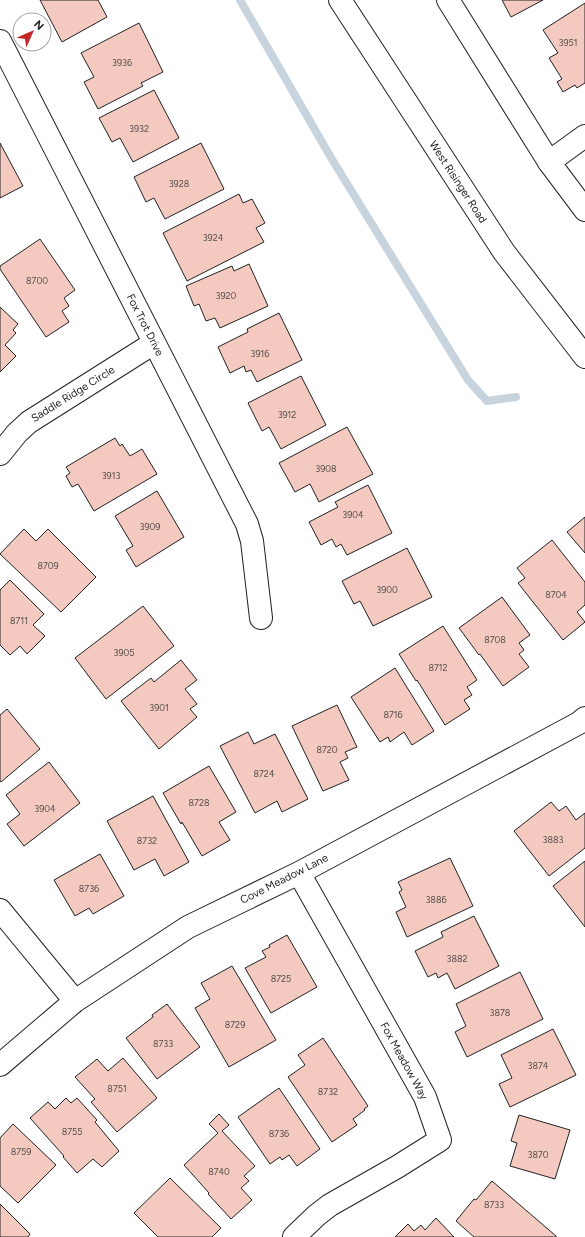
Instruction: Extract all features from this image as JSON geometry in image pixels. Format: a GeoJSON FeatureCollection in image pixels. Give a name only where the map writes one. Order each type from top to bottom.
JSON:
{"type":"FeatureCollection","features":[{"type":"Feature","properties":{"kind":"street","name":"West Risinger Road"},"geometry":{"type":"LineString","coordinates":[[340,0],[504,252],[585,357]]}},
{"type":"Feature","properties":{"kind":"street"},"geometry":{"type":"LineString","coordinates":[[448,0],[549,162],[585,210]]}},
{"type":"Feature","properties":{"kind":"street","name":"Fox Trot Drive"},"geometry":{"type":"LineString","coordinates":[[2,51],[247,524],[252,541],[261,618]]}},
{"type":"Feature","properties":{"kind":"street"},"geometry":{"type":"LineString","coordinates":[[549,162],[585,136]]}},
{"type":"Feature","properties":{"kind":"street","name":"Saddle Ridge Circle"},"geometry":{"type":"LineString","coordinates":[[0,454],[17,433],[29,422],[154,343]]}},
{"type":"Feature","properties":{"kind":"street","name":"Cove Meadow Lane"},"geometry":{"type":"LineString","coordinates":[[0,1064],[75,1001],[188,927],[299,873],[583,724]]}},
{"type":"Feature","properties":{"kind":"street","name":"Fox Meadow Way"},"geometry":{"type":"LineString","coordinates":[[294,1237],[317,1214],[330,1205],[397,1167],[440,1140],[425,1097],[299,873]]}},
{"type":"Feature","properties":{"kind":"street"},"geometry":{"type":"LineString","coordinates":[[0,910],[75,1001]]}},
{"type":"Feature","properties":{"kind":"building"},"geometry":{"type":"Polygon","coordinates":[[[40,0],[98,0],[107,17],[62,42],[52,23],[52,12],[46,12],[40,0]]]}},
{"type":"Feature","properties":{"kind":"building"},"geometry":{"type":"Polygon","coordinates":[[[502,0],[543,0],[511,17],[502,0]]]}},
{"type":"Feature","properties":{"kind":"building"},"geometry":{"type":"Polygon","coordinates":[[[585,3],[585,83],[577,88],[575,85],[563,92],[557,82],[562,79],[549,58],[558,53],[543,30],[585,3]]]}},
{"type":"Feature","properties":{"kind":"building"},"geometry":{"type":"Polygon","coordinates":[[[139,23],[163,72],[141,83],[143,86],[98,109],[84,82],[94,77],[81,53],[139,23]]]}},
{"type":"Feature","properties":{"kind":"building"},"geometry":{"type":"Polygon","coordinates":[[[154,90],[179,138],[133,162],[120,138],[112,142],[99,118],[154,90]]]}},
{"type":"Feature","properties":{"kind":"building"},"geometry":{"type":"Polygon","coordinates":[[[0,143],[23,186],[0,198],[0,143]]]}},
{"type":"Feature","properties":{"kind":"building"},"geometry":{"type":"Polygon","coordinates":[[[201,143],[224,189],[165,219],[154,198],[146,202],[134,177],[201,143]]]}},
{"type":"Feature","properties":{"kind":"building"},"geometry":{"type":"Polygon","coordinates":[[[239,194],[243,203],[252,199],[265,223],[256,228],[264,242],[187,281],[163,233],[239,194]]]}},
{"type":"Feature","properties":{"kind":"building"},"geometry":{"type":"Polygon","coordinates":[[[40,239],[75,290],[64,298],[69,306],[62,311],[69,322],[46,337],[0,269],[0,266],[40,239]]]}},
{"type":"Feature","properties":{"kind":"building"},"geometry":{"type":"Polygon","coordinates":[[[249,264],[268,306],[220,328],[215,318],[206,321],[199,304],[194,306],[186,286],[232,266],[234,271],[249,264]]]}},
{"type":"Feature","properties":{"kind":"building"},"geometry":{"type":"Polygon","coordinates":[[[0,307],[18,324],[13,330],[16,333],[5,345],[16,356],[0,372],[0,307]]]}},
{"type":"Feature","properties":{"kind":"building"},"geometry":{"type":"Polygon","coordinates":[[[279,313],[302,360],[257,382],[251,370],[246,372],[244,366],[230,373],[218,347],[248,332],[247,329],[279,313]]]}},
{"type":"Feature","properties":{"kind":"building"},"geometry":{"type":"Polygon","coordinates":[[[301,376],[326,425],[281,449],[269,427],[262,431],[248,403],[301,376]]]}},
{"type":"Feature","properties":{"kind":"building"},"geometry":{"type":"Polygon","coordinates":[[[347,427],[373,474],[319,502],[310,484],[295,492],[279,463],[347,427]]]}},
{"type":"Feature","properties":{"kind":"building"},"geometry":{"type":"Polygon","coordinates":[[[115,438],[120,446],[122,444],[130,456],[142,449],[157,474],[94,511],[78,484],[72,487],[66,476],[70,473],[66,467],[115,438]]]}},
{"type":"Feature","properties":{"kind":"building"},"geometry":{"type":"Polygon","coordinates":[[[368,485],[392,533],[347,555],[341,544],[336,547],[332,539],[321,545],[309,522],[338,507],[335,502],[368,485]]]}},
{"type":"Feature","properties":{"kind":"building"},"geometry":{"type":"Polygon","coordinates":[[[157,491],[184,537],[136,567],[126,550],[133,546],[115,516],[157,491]]]}},
{"type":"Feature","properties":{"kind":"building"},"geometry":{"type":"Polygon","coordinates":[[[585,517],[585,553],[567,532],[585,517]]]}},
{"type":"Feature","properties":{"kind":"building"},"geometry":{"type":"Polygon","coordinates":[[[24,529],[36,541],[48,529],[96,577],[61,612],[0,554],[24,529]]]}},
{"type":"Feature","properties":{"kind":"building"},"geometry":{"type":"Polygon","coordinates":[[[552,540],[585,582],[585,605],[577,612],[585,622],[563,640],[518,583],[525,578],[517,568],[552,540]]]}},
{"type":"Feature","properties":{"kind":"building"},"geometry":{"type":"Polygon","coordinates":[[[407,548],[432,597],[373,626],[360,601],[354,604],[342,581],[407,548]]]}},
{"type":"Feature","properties":{"kind":"building"},"geometry":{"type":"Polygon","coordinates":[[[10,580],[44,614],[33,625],[45,636],[27,654],[20,646],[10,655],[0,645],[0,590],[10,580]]]}},
{"type":"Feature","properties":{"kind":"building"},"geometry":{"type":"Polygon","coordinates":[[[502,597],[530,635],[519,643],[524,650],[519,654],[529,667],[503,686],[459,628],[502,597]]]}},
{"type":"Feature","properties":{"kind":"building"},"geometry":{"type":"Polygon","coordinates":[[[143,606],[174,646],[106,699],[75,658],[143,606]]]}},
{"type":"Feature","properties":{"kind":"building"},"geometry":{"type":"Polygon","coordinates":[[[443,626],[477,680],[467,687],[472,695],[464,700],[470,709],[445,725],[399,654],[443,626]]]}},
{"type":"Feature","properties":{"kind":"building"},"geometry":{"type":"Polygon","coordinates":[[[181,660],[197,680],[185,689],[197,704],[190,709],[197,717],[159,749],[121,701],[151,678],[154,682],[181,660]]]}},
{"type":"Feature","properties":{"kind":"building"},"geometry":{"type":"Polygon","coordinates":[[[395,668],[434,731],[412,745],[404,732],[390,742],[388,737],[380,742],[351,697],[395,668]]]}},
{"type":"Feature","properties":{"kind":"building"},"geometry":{"type":"Polygon","coordinates":[[[337,705],[357,747],[345,752],[348,758],[340,762],[349,780],[323,791],[292,726],[337,705]]]}},
{"type":"Feature","properties":{"kind":"building"},"geometry":{"type":"Polygon","coordinates":[[[7,709],[40,749],[1,782],[0,715],[7,709]]]}},
{"type":"Feature","properties":{"kind":"building"},"geometry":{"type":"Polygon","coordinates":[[[248,732],[254,744],[275,734],[308,799],[282,812],[277,801],[255,813],[220,746],[248,732]]]}},
{"type":"Feature","properties":{"kind":"building"},"geometry":{"type":"Polygon","coordinates":[[[49,762],[80,803],[24,846],[7,824],[20,814],[6,795],[49,762]]]}},
{"type":"Feature","properties":{"kind":"building"},"geometry":{"type":"Polygon","coordinates":[[[209,766],[236,812],[219,822],[230,840],[202,856],[163,793],[209,766]]]}},
{"type":"Feature","properties":{"kind":"building"},"geometry":{"type":"Polygon","coordinates":[[[153,796],[189,862],[164,876],[155,859],[134,870],[107,821],[153,796]]]}},
{"type":"Feature","properties":{"kind":"building"},"geometry":{"type":"Polygon","coordinates":[[[551,802],[559,811],[566,806],[576,820],[585,813],[585,848],[549,876],[514,831],[551,802]]]}},
{"type":"Feature","properties":{"kind":"building"},"geometry":{"type":"Polygon","coordinates":[[[100,854],[124,896],[93,914],[89,908],[75,916],[54,880],[100,854]]]}},
{"type":"Feature","properties":{"kind":"building"},"geometry":{"type":"Polygon","coordinates":[[[450,858],[473,906],[407,937],[396,912],[406,907],[399,892],[402,890],[398,882],[450,858]]]}},
{"type":"Feature","properties":{"kind":"building"},"geometry":{"type":"Polygon","coordinates":[[[585,861],[585,927],[553,886],[585,861]]]}},
{"type":"Feature","properties":{"kind":"building"},"geometry":{"type":"Polygon","coordinates":[[[474,916],[499,966],[455,989],[447,973],[438,978],[436,973],[428,977],[415,951],[443,937],[441,932],[474,916]]]}},
{"type":"Feature","properties":{"kind":"building"},"geometry":{"type":"Polygon","coordinates":[[[287,935],[317,987],[271,1013],[245,968],[266,957],[262,951],[270,947],[269,945],[287,935]]]}},
{"type":"Feature","properties":{"kind":"building"},"geometry":{"type":"Polygon","coordinates":[[[232,966],[276,1040],[229,1067],[195,1008],[210,999],[201,983],[232,966]]]}},
{"type":"Feature","properties":{"kind":"building"},"geometry":{"type":"Polygon","coordinates":[[[520,972],[543,1019],[467,1057],[455,1032],[466,1026],[456,1004],[520,972]]]}},
{"type":"Feature","properties":{"kind":"building"},"geometry":{"type":"Polygon","coordinates":[[[167,1004],[200,1047],[157,1079],[126,1038],[167,1004]]]}},
{"type":"Feature","properties":{"kind":"building"},"geometry":{"type":"Polygon","coordinates":[[[553,1029],[576,1075],[510,1107],[499,1084],[512,1078],[501,1055],[553,1029]]]}},
{"type":"Feature","properties":{"kind":"building"},"geometry":{"type":"Polygon","coordinates":[[[323,1038],[368,1106],[353,1119],[357,1125],[332,1142],[288,1077],[305,1065],[298,1055],[323,1038]]]}},
{"type":"Feature","properties":{"kind":"building"},"geometry":{"type":"Polygon","coordinates":[[[123,1058],[157,1098],[117,1132],[91,1102],[95,1099],[75,1077],[97,1059],[108,1071],[123,1058]]]}},
{"type":"Feature","properties":{"kind":"building"},"geometry":{"type":"Polygon","coordinates":[[[279,1088],[320,1149],[297,1166],[289,1155],[282,1160],[280,1157],[270,1164],[238,1117],[279,1088]]]}},
{"type":"Feature","properties":{"kind":"building"},"geometry":{"type":"Polygon","coordinates":[[[66,1098],[71,1103],[77,1098],[97,1120],[95,1122],[119,1151],[102,1167],[93,1159],[77,1173],[30,1118],[48,1102],[55,1109],[66,1098]]]}},
{"type":"Feature","properties":{"kind":"building"},"geometry":{"type":"Polygon","coordinates":[[[219,1114],[229,1125],[222,1131],[255,1166],[244,1176],[249,1181],[241,1188],[252,1200],[231,1219],[184,1165],[218,1133],[209,1124],[219,1114]]]}},
{"type":"Feature","properties":{"kind":"building"},"geometry":{"type":"Polygon","coordinates":[[[519,1115],[570,1130],[555,1179],[510,1166],[517,1143],[511,1141],[519,1115]]]}},
{"type":"Feature","properties":{"kind":"building"},"geometry":{"type":"Polygon","coordinates":[[[13,1124],[56,1165],[18,1203],[0,1186],[0,1138],[13,1124]]]}},
{"type":"Feature","properties":{"kind":"building"},"geometry":{"type":"Polygon","coordinates":[[[170,1178],[221,1228],[212,1237],[158,1237],[134,1213],[170,1178]]]}},
{"type":"Feature","properties":{"kind":"building"},"geometry":{"type":"Polygon","coordinates":[[[492,1181],[556,1237],[474,1237],[456,1221],[474,1199],[476,1200],[492,1181]]]}},
{"type":"Feature","properties":{"kind":"building"},"geometry":{"type":"Polygon","coordinates":[[[0,1204],[30,1234],[28,1237],[0,1237],[0,1204]]]}},
{"type":"Feature","properties":{"kind":"building"},"geometry":{"type":"Polygon","coordinates":[[[436,1218],[454,1237],[395,1237],[408,1224],[414,1231],[421,1225],[425,1230],[436,1218]]]}},
{"type":"Feature","properties":{"kind":"waterway"},"geometry":{"type":"LineString","coordinates":[[240,0],[333,161],[468,380],[487,401],[516,397]]}}]}
